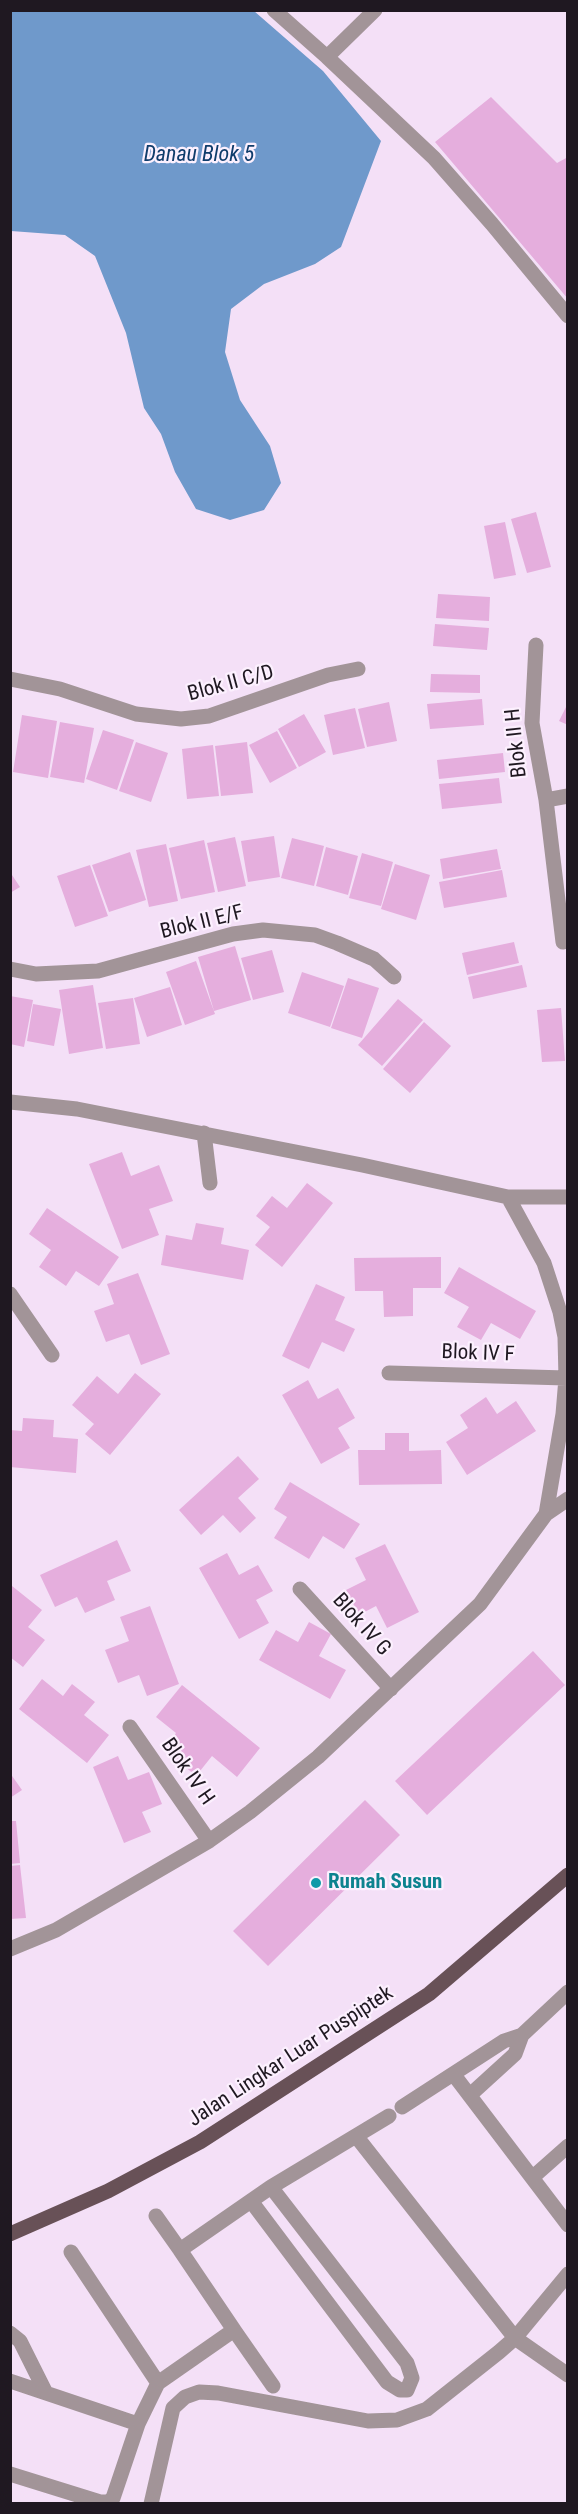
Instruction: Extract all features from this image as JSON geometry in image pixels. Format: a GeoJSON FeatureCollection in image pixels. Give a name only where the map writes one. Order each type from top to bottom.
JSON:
{"type":"FeatureCollection","features":[{"type":"Feature","properties":{"kind":"main road","name":"Jalan Lingkar Luar Puspiptek"},"geometry":{"type":"LineString","coordinates":[[10,2234],[108,2191],[220,2129],[429,1994],[567,1875]]}},
{"type":"Feature","properties":{"kind":"street"},"geometry":{"type":"LineString","coordinates":[[273,10],[327,57],[434,158],[567,316]]}},
{"type":"Feature","properties":{"kind":"street"},"geometry":{"type":"LineString","coordinates":[[327,57],[375,10]]}},
{"type":"Feature","properties":{"kind":"street","name":"Blok II H"},"geometry":{"type":"LineString","coordinates":[[536,645],[532,723],[546,800],[563,942]]}},
{"type":"Feature","properties":{"kind":"street","name":"Blok II C/D"},"geometry":{"type":"LineString","coordinates":[[10,679],[60,690],[136,714],[181,719],[209,716],[328,675],[358,669]]}},
{"type":"Feature","properties":{"kind":"street","name":"Blok II H"},"geometry":{"type":"LineString","coordinates":[[546,800],[567,796]]}},
{"type":"Feature","properties":{"kind":"street","name":"Blok II E/F"},"geometry":{"type":"LineString","coordinates":[[10,969],[36,974],[98,971],[233,934],[263,930],[315,935],[374,959],[394,977]]}},
{"type":"Feature","properties":{"kind":"street"},"geometry":{"type":"LineString","coordinates":[[10,1102],[77,1109],[204,1133],[508,1197],[567,1197]]}},
{"type":"Feature","properties":{"kind":"street"},"geometry":{"type":"LineString","coordinates":[[204,1133],[210,1183]]}},
{"type":"Feature","properties":{"kind":"street"},"geometry":{"type":"LineString","coordinates":[[508,1197],[544,1263],[560,1312],[565,1337],[566,1378],[546,1514]]}},
{"type":"Feature","properties":{"kind":"street"},"geometry":{"type":"LineString","coordinates":[[10,1294],[52,1355]]}},
{"type":"Feature","properties":{"kind":"street","name":"Blok IV F"},"geometry":{"type":"LineString","coordinates":[[389,1372],[566,1378]]}},
{"type":"Feature","properties":{"kind":"street"},"geometry":{"type":"LineString","coordinates":[[10,1949],[56,1930],[209,1841],[250,1812],[309,1764],[480,1604],[546,1514],[567,1499]]}},
{"type":"Feature","properties":{"kind":"street","name":"Blok IV G"},"geometry":{"type":"LineString","coordinates":[[300,1589],[391,1689]]}},
{"type":"Feature","properties":{"kind":"street","name":"Blok IV H"},"geometry":{"type":"LineString","coordinates":[[130,1727],[209,1841]]}},
{"type":"Feature","properties":{"kind":"street"},"geometry":{"type":"LineString","coordinates":[[180,2250],[271,2187],[396,2112],[504,2041],[522,2035],[567,1992]]}},
{"type":"Feature","properties":{"kind":"street"},"geometry":{"type":"LineString","coordinates":[[470,2095],[515,2054],[522,2035]]}},
{"type":"Feature","properties":{"kind":"street"},"geometry":{"type":"LineString","coordinates":[[454,2075],[567,2225]]}},
{"type":"Feature","properties":{"kind":"street"},"geometry":{"type":"LineString","coordinates":[[356,2136],[514,2338],[567,2375]]}},
{"type":"Feature","properties":{"kind":"street"},"geometry":{"type":"LineString","coordinates":[[533,2177],[567,2146]]}},
{"type":"Feature","properties":{"kind":"street"},"geometry":{"type":"LineString","coordinates":[[250,2201],[387,2382],[400,2390],[407,2390],[412,2378],[407,2363],[271,2187]]}},
{"type":"Feature","properties":{"kind":"street"},"geometry":{"type":"LineString","coordinates":[[156,2216],[273,2386]]}},
{"type":"Feature","properties":{"kind":"street"},"geometry":{"type":"LineString","coordinates":[[71,2252],[158,2383]]}},
{"type":"Feature","properties":{"kind":"street"},"geometry":{"type":"LineString","coordinates":[[151,2504],[173,2408],[185,2397],[199,2392],[218,2393],[368,2421],[397,2420],[427,2409],[514,2338],[567,2274]]}},
{"type":"Feature","properties":{"kind":"street"},"geometry":{"type":"LineString","coordinates":[[10,2474],[100,2502],[108,2502],[112,2498],[138,2424],[158,2383],[234,2330]]}},
{"type":"Feature","properties":{"kind":"street"},"geometry":{"type":"LineString","coordinates":[[10,2333],[20,2341],[45,2391]]}},
{"type":"Feature","properties":{"kind":"street"},"geometry":{"type":"LineString","coordinates":[[10,2380],[138,2424]]}},
{"type":"Feature","properties":{"kind":"water","name":"Danau Blok 5"},"geometry":{"type":"Polygon","coordinates":[[[10,11],[254,11],[323,71],[381,141],[341,247],[315,264],[264,284],[231,309],[225,352],[240,400],[270,446],[281,483],[264,510],[230,520],[196,509],[175,472],[161,434],[144,408],[126,333],[95,256],[65,235],[11,231],[10,11]]]}},
{"type":"Feature","properties":{"kind":"building"},"geometry":{"type":"Polygon","coordinates":[[[491,97],[557,163],[568,157],[568,299],[435,142],[491,97]]]}},
{"type":"Feature","properties":{"kind":"building"},"geometry":{"type":"Polygon","coordinates":[[[536,512],[551,567],[527,573],[511,519],[536,512]]]}},
{"type":"Feature","properties":{"kind":"building"},"geometry":{"type":"Polygon","coordinates":[[[505,522],[516,575],[494,579],[484,526],[505,522]]]}},
{"type":"Feature","properties":{"kind":"building"},"geometry":{"type":"Polygon","coordinates":[[[438,594],[490,597],[489,621],[436,618],[438,594]]]}},
{"type":"Feature","properties":{"kind":"building"},"geometry":{"type":"Polygon","coordinates":[[[435,624],[489,628],[487,650],[433,646],[435,624]]]}},
{"type":"Feature","properties":{"kind":"building"},"geometry":{"type":"Polygon","coordinates":[[[431,674],[480,675],[480,693],[430,692],[431,674]]]}},
{"type":"Feature","properties":{"kind":"building"},"geometry":{"type":"Polygon","coordinates":[[[482,699],[484,725],[430,729],[427,704],[482,699]]]}},
{"type":"Feature","properties":{"kind":"building"},"geometry":{"type":"Polygon","coordinates":[[[389,702],[397,741],[367,747],[358,709],[389,702]]]}},
{"type":"Feature","properties":{"kind":"building"},"geometry":{"type":"Polygon","coordinates":[[[568,703],[568,725],[559,721],[568,703]]]}},
{"type":"Feature","properties":{"kind":"building"},"geometry":{"type":"Polygon","coordinates":[[[355,708],[365,748],[333,755],[324,715],[355,708]]]}},
{"type":"Feature","properties":{"kind":"building"},"geometry":{"type":"Polygon","coordinates":[[[304,714],[326,752],[299,767],[278,729],[304,714]]]}},
{"type":"Feature","properties":{"kind":"building"},"geometry":{"type":"Polygon","coordinates":[[[22,715],[57,721],[48,778],[13,772],[22,715]]]}},
{"type":"Feature","properties":{"kind":"building"},"geometry":{"type":"Polygon","coordinates":[[[60,722],[94,728],[84,783],[50,777],[60,722]]]}},
{"type":"Feature","properties":{"kind":"building"},"geometry":{"type":"Polygon","coordinates":[[[103,730],[134,740],[117,790],[86,779],[103,730]]]}},
{"type":"Feature","properties":{"kind":"building"},"geometry":{"type":"Polygon","coordinates":[[[277,731],[297,768],[270,783],[249,745],[277,731]]]}},
{"type":"Feature","properties":{"kind":"building"},"geometry":{"type":"Polygon","coordinates":[[[136,742],[168,753],[151,802],[119,791],[136,742]]]}},
{"type":"Feature","properties":{"kind":"building"},"geometry":{"type":"Polygon","coordinates":[[[247,742],[253,793],[221,796],[215,746],[247,742]]]}},
{"type":"Feature","properties":{"kind":"building"},"geometry":{"type":"Polygon","coordinates":[[[213,745],[219,796],[187,799],[182,749],[213,745]]]}},
{"type":"Feature","properties":{"kind":"building"},"geometry":{"type":"Polygon","coordinates":[[[503,753],[505,772],[439,779],[437,760],[503,753]]]}},
{"type":"Feature","properties":{"kind":"building"},"geometry":{"type":"Polygon","coordinates":[[[499,778],[502,803],[442,809],[439,784],[499,778]]]}},
{"type":"Feature","properties":{"kind":"building"},"geometry":{"type":"Polygon","coordinates":[[[274,836],[280,877],[248,882],[241,841],[274,836]]]}},
{"type":"Feature","properties":{"kind":"building"},"geometry":{"type":"Polygon","coordinates":[[[235,837],[246,886],[218,892],[207,843],[235,837]]]}},
{"type":"Feature","properties":{"kind":"building"},"geometry":{"type":"Polygon","coordinates":[[[292,838],[324,846],[314,886],[281,878],[292,838]]]}},
{"type":"Feature","properties":{"kind":"building"},"geometry":{"type":"Polygon","coordinates":[[[204,840],[215,892],[181,899],[169,848],[204,840]]]}},
{"type":"Feature","properties":{"kind":"building"},"geometry":{"type":"Polygon","coordinates":[[[166,844],[178,901],[149,907],[136,850],[166,844]]]}},
{"type":"Feature","properties":{"kind":"building"},"geometry":{"type":"Polygon","coordinates":[[[326,847],[358,856],[348,895],[316,886],[326,847]]]}},
{"type":"Feature","properties":{"kind":"building"},"geometry":{"type":"Polygon","coordinates":[[[497,849],[501,869],[443,879],[440,859],[497,849]]]}},
{"type":"Feature","properties":{"kind":"building"},"geometry":{"type":"Polygon","coordinates":[[[130,852],[146,900],[109,912],[92,865],[130,852]]]}},
{"type":"Feature","properties":{"kind":"building"},"geometry":{"type":"Polygon","coordinates":[[[362,853],[393,862],[381,906],[349,898],[362,853]]]}},
{"type":"Feature","properties":{"kind":"building"},"geometry":{"type":"Polygon","coordinates":[[[395,864],[430,875],[416,920],[381,909],[395,864]]]}},
{"type":"Feature","properties":{"kind":"building"},"geometry":{"type":"Polygon","coordinates":[[[90,865],[108,916],[75,927],[57,876],[90,865]]]}},
{"type":"Feature","properties":{"kind":"building"},"geometry":{"type":"Polygon","coordinates":[[[502,870],[507,897],[444,908],[439,882],[502,870]]]}},
{"type":"Feature","properties":{"kind":"building"},"geometry":{"type":"Polygon","coordinates":[[[10,872],[20,887],[10,893],[10,872]]]}},
{"type":"Feature","properties":{"kind":"building"},"geometry":{"type":"Polygon","coordinates":[[[514,942],[519,963],[467,975],[462,953],[514,942]]]}},
{"type":"Feature","properties":{"kind":"building"},"geometry":{"type":"Polygon","coordinates":[[[235,946],[251,1000],[214,1011],[198,957],[235,946]]]}},
{"type":"Feature","properties":{"kind":"building"},"geometry":{"type":"Polygon","coordinates":[[[272,950],[284,992],[253,1000],[241,958],[272,950]]]}},
{"type":"Feature","properties":{"kind":"building"},"geometry":{"type":"Polygon","coordinates":[[[196,961],[215,1014],[185,1025],[166,972],[196,961]]]}},
{"type":"Feature","properties":{"kind":"building"},"geometry":{"type":"Polygon","coordinates":[[[522,965],[527,987],[473,999],[468,977],[522,965]]]}},
{"type":"Feature","properties":{"kind":"building"},"geometry":{"type":"Polygon","coordinates":[[[302,972],[344,986],[330,1027],[288,1013],[302,972]]]}},
{"type":"Feature","properties":{"kind":"building"},"geometry":{"type":"Polygon","coordinates":[[[348,978],[379,988],[362,1038],[331,1028],[348,978]]]}},
{"type":"Feature","properties":{"kind":"building"},"geometry":{"type":"Polygon","coordinates":[[[93,985],[103,1048],[69,1054],[59,990],[93,985]]]}},
{"type":"Feature","properties":{"kind":"building"},"geometry":{"type":"Polygon","coordinates":[[[170,987],[182,1025],[147,1037],[134,998],[170,987]]]}},
{"type":"Feature","properties":{"kind":"building"},"geometry":{"type":"Polygon","coordinates":[[[10,996],[33,1000],[24,1047],[10,1044],[10,996]]]}},
{"type":"Feature","properties":{"kind":"building"},"geometry":{"type":"Polygon","coordinates":[[[133,998],[140,1044],[106,1049],[98,1003],[133,998]]]}},
{"type":"Feature","properties":{"kind":"building"},"geometry":{"type":"Polygon","coordinates":[[[398,999],[423,1020],[382,1066],[358,1045],[398,999]]]}},
{"type":"Feature","properties":{"kind":"building"},"geometry":{"type":"Polygon","coordinates":[[[33,1004],[61,1009],[54,1046],[27,1041],[33,1004]]]}},
{"type":"Feature","properties":{"kind":"building"},"geometry":{"type":"Polygon","coordinates":[[[561,1008],[565,1061],[542,1062],[537,1010],[561,1008]]]}},
{"type":"Feature","properties":{"kind":"building"},"geometry":{"type":"Polygon","coordinates":[[[424,1022],[451,1046],[410,1093],[383,1069],[424,1022]]]}},
{"type":"Feature","properties":{"kind":"building"},"geometry":{"type":"Polygon","coordinates":[[[122,1152],[131,1176],[159,1165],[173,1201],[149,1209],[159,1235],[122,1249],[89,1164],[122,1152]]]}},
{"type":"Feature","properties":{"kind":"building"},"geometry":{"type":"Polygon","coordinates":[[[307,1183],[333,1203],[282,1267],[255,1245],[270,1227],[256,1216],[272,1196],[287,1208],[307,1183]]]}},
{"type":"Feature","properties":{"kind":"building"},"geometry":{"type":"Polygon","coordinates":[[[47,1208],[119,1257],[99,1286],[76,1271],[66,1286],[39,1267],[51,1250],[29,1234],[47,1208]]]}},
{"type":"Feature","properties":{"kind":"building"},"geometry":{"type":"Polygon","coordinates":[[[196,1223],[224,1228],[221,1244],[249,1250],[243,1280],[161,1265],[166,1235],[192,1240],[196,1223]]]}},
{"type":"Feature","properties":{"kind":"building"},"geometry":{"type":"Polygon","coordinates":[[[441,1257],[441,1288],[413,1288],[413,1316],[384,1317],[383,1291],[355,1291],[354,1258],[441,1257]]]}},
{"type":"Feature","properties":{"kind":"building"},"geometry":{"type":"Polygon","coordinates":[[[459,1267],[536,1311],[520,1339],[491,1323],[481,1340],[457,1327],[469,1307],[444,1293],[459,1267]]]}},
{"type":"Feature","properties":{"kind":"building"},"geometry":{"type":"Polygon","coordinates":[[[138,1273],[170,1354],[141,1365],[129,1334],[106,1342],[94,1311],[114,1304],[107,1284],[138,1273]]]}},
{"type":"Feature","properties":{"kind":"building"},"geometry":{"type":"Polygon","coordinates":[[[316,1284],[345,1297],[335,1320],[355,1329],[344,1352],[322,1342],[309,1369],[282,1356],[316,1284]]]}},
{"type":"Feature","properties":{"kind":"building"},"geometry":{"type":"Polygon","coordinates":[[[135,1373],[161,1394],[110,1455],[85,1434],[94,1424],[72,1405],[97,1376],[118,1394],[135,1373]]]}},
{"type":"Feature","properties":{"kind":"building"},"geometry":{"type":"Polygon","coordinates":[[[308,1380],[318,1399],[338,1388],[355,1418],[338,1428],[350,1448],[321,1464],[282,1395],[308,1380]]]}},
{"type":"Feature","properties":{"kind":"building"},"geometry":{"type":"Polygon","coordinates":[[[486,1397],[497,1414],[516,1401],[536,1431],[467,1475],[446,1442],[468,1428],[460,1415],[486,1397]]]}},
{"type":"Feature","properties":{"kind":"building"},"geometry":{"type":"Polygon","coordinates":[[[23,1418],[54,1420],[53,1437],[78,1439],[76,1473],[10,1467],[10,1430],[22,1431],[23,1418]]]}},
{"type":"Feature","properties":{"kind":"building"},"geometry":{"type":"Polygon","coordinates":[[[385,1433],[409,1433],[409,1451],[441,1450],[442,1484],[359,1485],[358,1450],[385,1450],[385,1433]]]}},
{"type":"Feature","properties":{"kind":"building"},"geometry":{"type":"Polygon","coordinates":[[[238,1456],[259,1479],[238,1498],[256,1518],[240,1533],[223,1515],[201,1535],[179,1510],[238,1456]]]}},
{"type":"Feature","properties":{"kind":"building"},"geometry":{"type":"Polygon","coordinates":[[[290,1482],[360,1524],[344,1549],[323,1536],[309,1559],[274,1538],[287,1517],[274,1509],[290,1482]]]}},
{"type":"Feature","properties":{"kind":"building"},"geometry":{"type":"Polygon","coordinates":[[[117,1540],[131,1571],[107,1581],[115,1600],[85,1613],[77,1597],[55,1607],[40,1575],[117,1540]]]}},
{"type":"Feature","properties":{"kind":"building"},"geometry":{"type":"Polygon","coordinates":[[[385,1544],[419,1612],[387,1628],[376,1606],[359,1615],[346,1590],[366,1580],[355,1558],[385,1544]]]}},
{"type":"Feature","properties":{"kind":"building"},"geometry":{"type":"Polygon","coordinates":[[[227,1553],[239,1575],[258,1565],[273,1591],[256,1600],[269,1623],[239,1639],[199,1568],[227,1553]]]}},
{"type":"Feature","properties":{"kind":"building"},"geometry":{"type":"Polygon","coordinates":[[[12,1586],[42,1610],[28,1627],[45,1640],[23,1667],[10,1657],[12,1586]]]}},
{"type":"Feature","properties":{"kind":"building"},"geometry":{"type":"Polygon","coordinates":[[[150,1606],[179,1684],[147,1696],[139,1675],[118,1683],[105,1650],[129,1641],[120,1617],[150,1606]]]}},
{"type":"Feature","properties":{"kind":"building"},"geometry":{"type":"Polygon","coordinates":[[[309,1622],[331,1634],[319,1656],[346,1670],[330,1699],[259,1660],[276,1630],[298,1642],[309,1622]]]}},
{"type":"Feature","properties":{"kind":"building","name":"Rumah Susun"},"geometry":{"type":"Polygon","coordinates":[[[533,1651],[565,1685],[427,1815],[395,1781],[533,1651]]]}},
{"type":"Feature","properties":{"kind":"building"},"geometry":{"type":"Polygon","coordinates":[[[42,1679],[63,1696],[72,1684],[95,1702],[84,1715],[109,1735],[87,1763],[19,1709],[42,1679]]]}},
{"type":"Feature","properties":{"kind":"building"},"geometry":{"type":"Polygon","coordinates":[[[182,1685],[260,1748],[237,1777],[212,1756],[196,1776],[164,1749],[176,1733],[156,1717],[182,1685]]]}},
{"type":"Feature","properties":{"kind":"building"},"geometry":{"type":"Polygon","coordinates":[[[118,1756],[128,1780],[149,1772],[162,1804],[142,1812],[151,1832],[124,1843],[93,1767],[118,1756]]]}},
{"type":"Feature","properties":{"kind":"building"},"geometry":{"type":"Polygon","coordinates":[[[10,1773],[22,1790],[10,1798],[10,1773]]]}},
{"type":"Feature","properties":{"kind":"building","name":"Rumah Susun"},"geometry":{"type":"Polygon","coordinates":[[[365,1800],[400,1835],[268,1966],[233,1931],[365,1800]]]}},
{"type":"Feature","properties":{"kind":"building"},"geometry":{"type":"Polygon","coordinates":[[[10,1821],[16,1821],[20,1863],[10,1864],[10,1821]]]}},
{"type":"Feature","properties":{"kind":"building"},"geometry":{"type":"Polygon","coordinates":[[[20,1865],[26,1918],[10,1919],[10,1866],[20,1865]]]}},
{"type":"Feature","properties":{"kind":"place","name":"Rumah Susun"},"geometry":{"type":"Point","coordinates":[316,1883]}}]}
